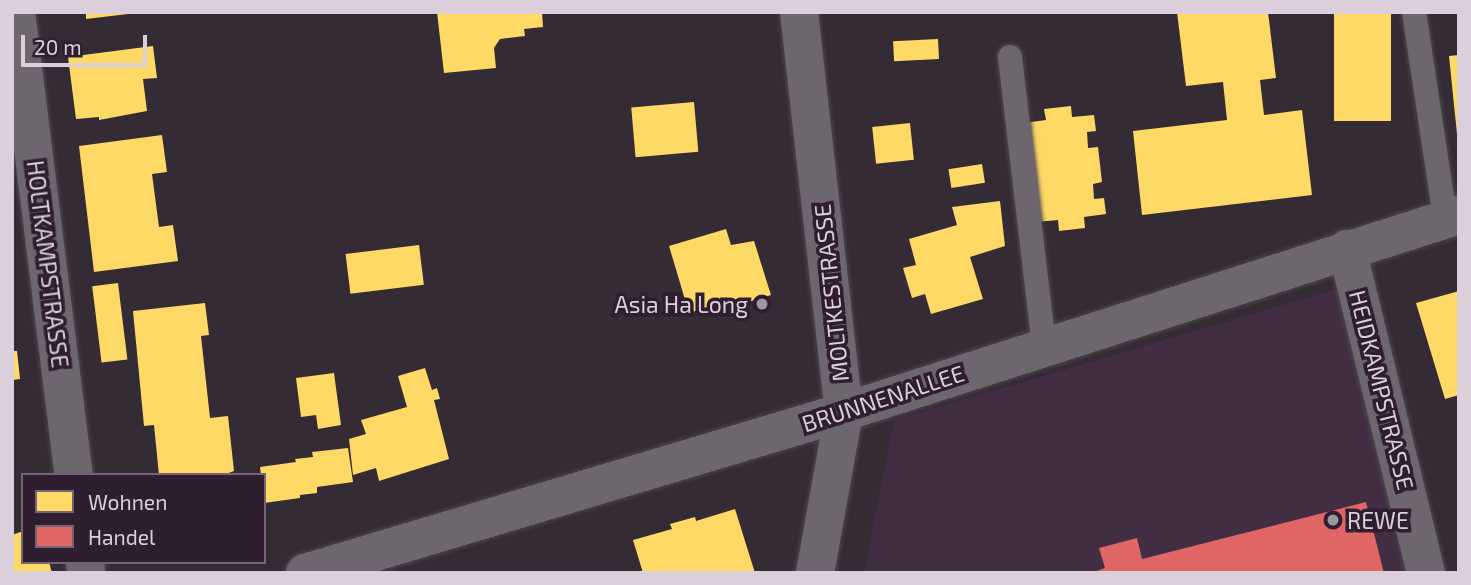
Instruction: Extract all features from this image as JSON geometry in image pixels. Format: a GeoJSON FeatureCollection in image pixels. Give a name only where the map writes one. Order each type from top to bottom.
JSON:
{"type":"FeatureCollection","features":[{"type":"Feature","properties":{"kind":"street","name":"HOLTKAMPSTRASSE"},"geometry":{"type":"LineString","coordinates":[[16,12],[74,473]]}},
{"type":"Feature","properties":{"kind":"street","name":"MOLTKESTRASSE"},"geometry":{"type":"LineString","coordinates":[[799,12],[844,412],[815,573]]}},
{"type":"Feature","properties":{"kind":"street","name":"BRUNNENALLEE"},"geometry":{"type":"LineString","coordinates":[[305,573],[844,412],[1452,216]]}},
{"type":"Feature","properties":{"kind":"street","name":"HEIDKAMPSTRASSE"},"geometry":{"type":"LineString","coordinates":[[1347,249],[1426,573]]}},
{"type":"Feature","properties":{"kind":"lane"},"geometry":{"type":"LineString","coordinates":[[1414,12],[1452,216]]}},
{"type":"Feature","properties":{"kind":"lane"},"geometry":{"type":"LineString","coordinates":[[1010,57],[1044,346]]}},
{"type":"Feature","properties":{"kind":"shaded area"},"geometry":{"type":"Polygon","coordinates":[[[1344,287],[1415,573],[864,573],[894,420],[1344,287]]]}},
{"type":"Feature","properties":{"kind":"building: Wohnen"},"geometry":{"type":"Polygon","coordinates":[[[86,12],[128,12],[128,14],[86,19],[86,12]]]}},
{"type":"Feature","properties":{"kind":"building: Wohnen"},"geometry":{"type":"Polygon","coordinates":[[[437,12],[542,12],[543,27],[524,29],[525,36],[500,39],[494,48],[496,68],[444,73],[437,12]]]}},
{"type":"Feature","properties":{"kind":"building: Wohnen"},"geometry":{"type":"Polygon","coordinates":[[[1177,12],[1268,12],[1276,78],[1260,80],[1264,115],[1302,110],[1312,195],[1142,215],[1133,131],[1227,120],[1223,82],[1186,86],[1177,12]]]}},
{"type":"Feature","properties":{"kind":"building: Wohnen"},"geometry":{"type":"Polygon","coordinates":[[[1334,12],[1391,12],[1391,121],[1334,121],[1334,12]]]}},
{"type":"Feature","properties":{"kind":"building: Wohnen"},"geometry":{"type":"Polygon","coordinates":[[[938,39],[939,59],[894,61],[893,41],[938,39]]]}},
{"type":"Feature","properties":{"kind":"building: Wohnen"},"geometry":{"type":"Polygon","coordinates":[[[153,46],[157,78],[143,79],[147,111],[99,120],[99,117],[76,119],[68,57],[153,46]]]}},
{"type":"Feature","properties":{"kind":"building: Wohnen"},"geometry":{"type":"Polygon","coordinates":[[[1459,55],[1459,134],[1457,134],[1449,56],[1459,55]]]}},
{"type":"Feature","properties":{"kind":"building: Wohnen"},"geometry":{"type":"Polygon","coordinates":[[[694,102],[698,152],[636,157],[631,107],[694,102]]]}},
{"type":"Feature","properties":{"kind":"building: Wohnen"},"geometry":{"type":"Polygon","coordinates":[[[1071,106],[1072,117],[1094,115],[1096,131],[1087,132],[1088,148],[1098,147],[1102,182],[1093,184],[1094,199],[1104,198],[1106,214],[1084,217],[1085,228],[1059,231],[1058,220],[1036,222],[1024,123],[1046,120],[1044,109],[1071,106]]]}},
{"type":"Feature","properties":{"kind":"building: Wohnen"},"geometry":{"type":"Polygon","coordinates":[[[910,123],[914,160],[876,164],[872,127],[910,123]]]}},
{"type":"Feature","properties":{"kind":"building: Wohnen"},"geometry":{"type":"Polygon","coordinates":[[[162,135],[167,172],[152,174],[159,227],[173,225],[178,261],[94,272],[79,146],[162,135]]]}},
{"type":"Feature","properties":{"kind":"building: Wohnen"},"geometry":{"type":"Polygon","coordinates":[[[982,164],[985,183],[951,188],[948,169],[982,164]]]}},
{"type":"Feature","properties":{"kind":"building: Wohnen"},"geometry":{"type":"Polygon","coordinates":[[[1000,201],[1005,246],[970,257],[983,299],[931,314],[925,294],[912,298],[903,268],[916,265],[909,239],[957,225],[952,207],[1000,201]]]}},
{"type":"Feature","properties":{"kind":"building: Wohnen"},"geometry":{"type":"Polygon","coordinates":[[[726,229],[731,245],[754,241],[771,295],[716,312],[714,305],[689,313],[669,246],[726,229]]]}},
{"type":"Feature","properties":{"kind":"building: Wohnen"},"geometry":{"type":"Polygon","coordinates":[[[419,245],[424,285],[350,294],[346,254],[419,245]]]}},
{"type":"Feature","properties":{"kind":"building: Wohnen"},"geometry":{"type":"Polygon","coordinates":[[[118,283],[127,359],[102,363],[92,286],[118,283]]]}},
{"type":"Feature","properties":{"kind":"building: Wohnen"},"geometry":{"type":"Polygon","coordinates":[[[1459,291],[1459,395],[1445,399],[1416,303],[1459,291]]]}},
{"type":"Feature","properties":{"kind":"building: Wohnen"},"geometry":{"type":"Polygon","coordinates":[[[205,303],[209,335],[201,336],[210,418],[228,416],[234,471],[159,473],[154,425],[144,426],[133,311],[205,303]]]}},
{"type":"Feature","properties":{"kind":"building: Wohnen"},"geometry":{"type":"Polygon","coordinates":[[[12,351],[17,351],[20,379],[12,380],[12,351]]]}},
{"type":"Feature","properties":{"kind":"building: Wohnen"},"geometry":{"type":"Polygon","coordinates":[[[425,368],[432,390],[437,388],[440,399],[434,400],[449,459],[379,481],[376,468],[353,475],[349,439],[366,434],[361,420],[407,407],[398,376],[425,368]]]}},
{"type":"Feature","properties":{"kind":"building: Wohnen"},"geometry":{"type":"Polygon","coordinates":[[[334,373],[341,425],[318,429],[316,415],[301,417],[296,378],[334,373]]]}},
{"type":"Feature","properties":{"kind":"building: Wohnen"},"geometry":{"type":"Polygon","coordinates":[[[348,448],[353,482],[317,487],[317,493],[266,503],[266,473],[261,473],[260,467],[296,462],[295,459],[313,457],[312,452],[348,448]]]}},
{"type":"Feature","properties":{"kind":"building: Wohnen"},"geometry":{"type":"Polygon","coordinates":[[[735,509],[755,573],[643,573],[633,540],[672,529],[670,524],[695,517],[696,521],[735,509]]]}},
{"type":"Feature","properties":{"kind":"building: Wohnen"},"geometry":{"type":"Polygon","coordinates":[[[21,532],[21,564],[50,564],[52,573],[12,573],[12,535],[21,532]]]}},
{"type":"Feature","properties":{"kind":"building: Handel","name":"REWE"},"geometry":{"type":"Polygon","coordinates":[[[1366,502],[1384,573],[1091,573],[1105,568],[1099,548],[1137,538],[1142,559],[1366,502]]]}},
{"type":"Feature","properties":{"kind":"place","name":"Asia Ha Long"},"geometry":{"type":"Point","coordinates":[762,304]}},
{"type":"Feature","properties":{"kind":"place","name":"REWE"},"geometry":{"type":"Point","coordinates":[1333,520]}}]}
